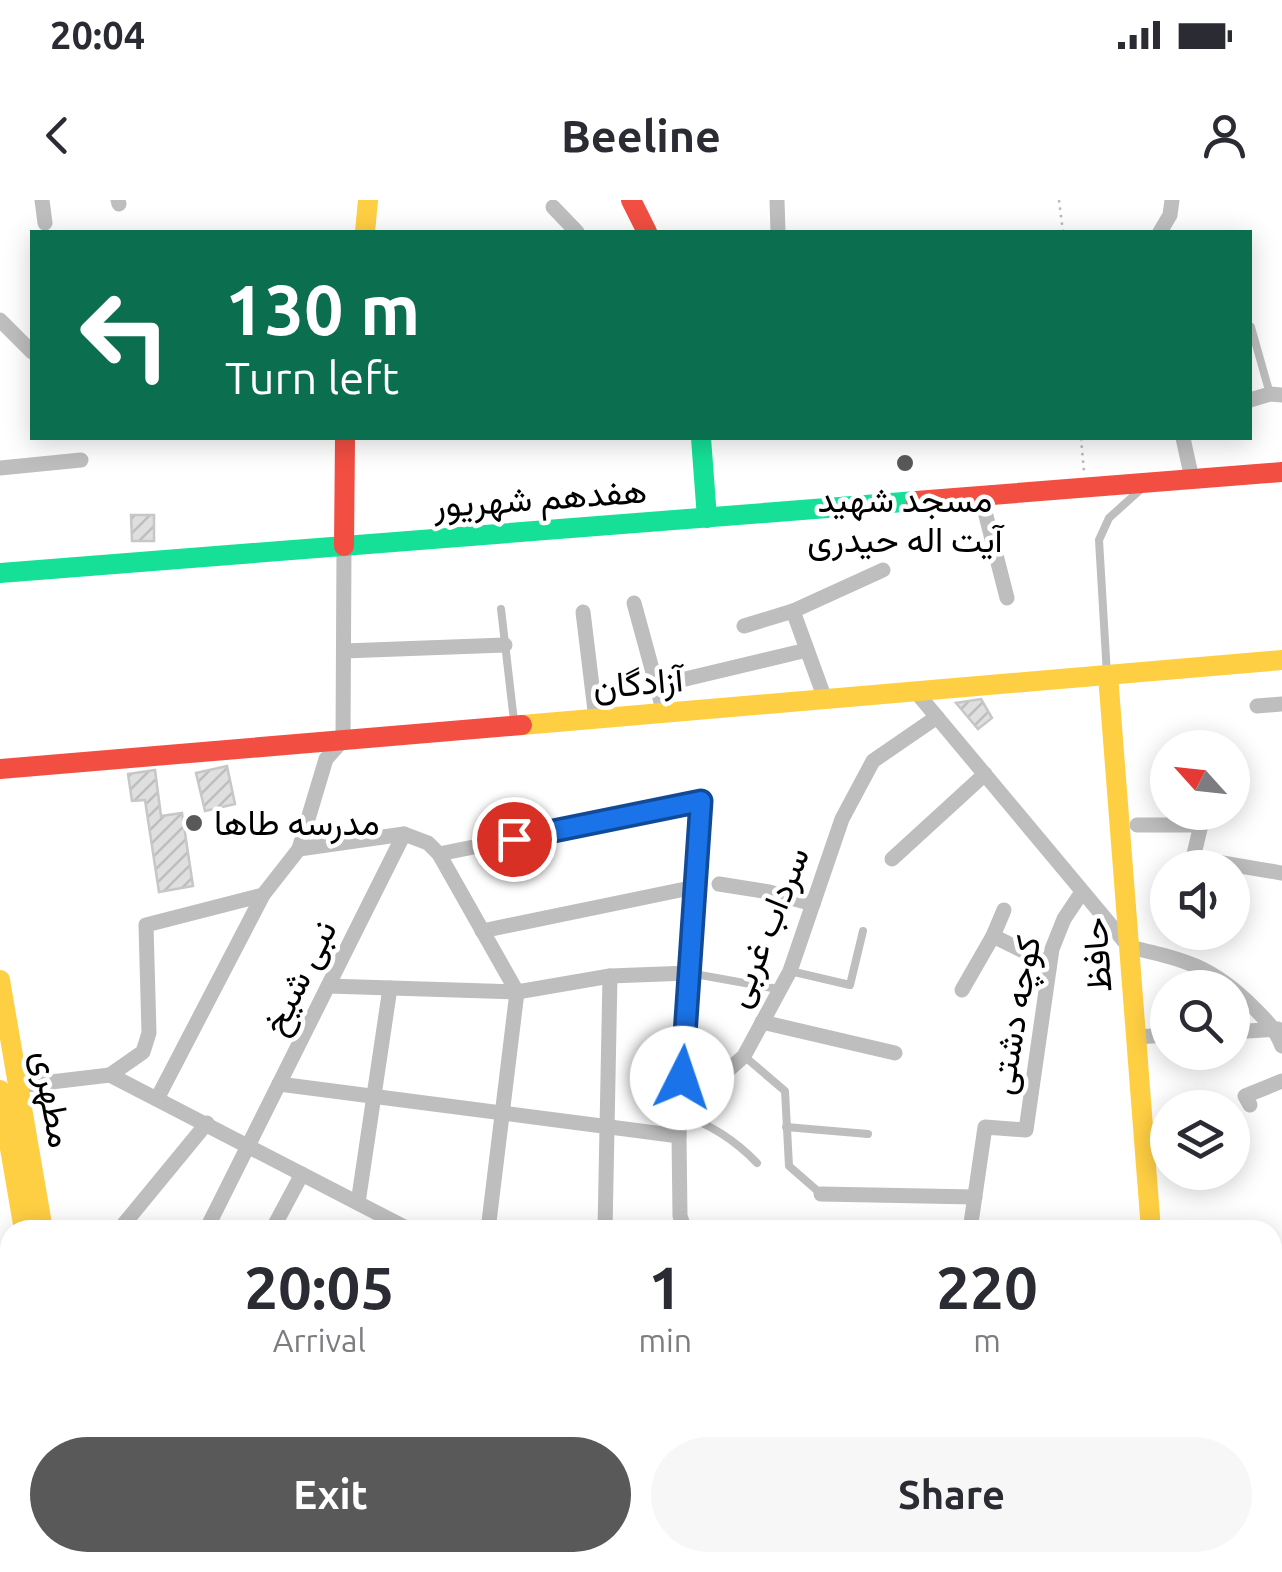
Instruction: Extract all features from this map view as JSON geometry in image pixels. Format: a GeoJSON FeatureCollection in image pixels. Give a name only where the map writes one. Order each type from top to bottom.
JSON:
{"type":"FeatureCollection","features":[{"type":"Feature","properties":{"kind":"main road"},"geometry":{"type":"LineString","coordinates":[[364,230],[368,200]]}},
{"type":"Feature","properties":{"kind":"main road"},"geometry":{"type":"LineString","coordinates":[[631,200],[640,230]]}},
{"type":"Feature","properties":{"kind":"main road"},"geometry":{"type":"LineString","coordinates":[[344,546],[345,440]]}},
{"type":"Feature","properties":{"kind":"main road"},"geometry":{"type":"LineString","coordinates":[[701,440],[707,518]]}},
{"type":"Feature","properties":{"kind":"main road","name":"هفدهم شهریور"},"geometry":{"type":"LineString","coordinates":[[0,573],[1281,475]]}},
{"type":"Feature","properties":{"kind":"main road","name":"آزادگان"},"geometry":{"type":"LineString","coordinates":[[0,770],[1282,660]]}},
{"type":"Feature","properties":{"kind":"main road","name":"حافظ"},"geometry":{"type":"LineString","coordinates":[[1108,676],[1150,1220]]}},
{"type":"Feature","properties":{"kind":"main road","name":"مطهری"},"geometry":{"type":"LineString","coordinates":[[0,980],[8,1088],[40,1220]]}},
{"type":"Feature","properties":{"kind":"main road","name":"مطهری"},"geometry":{"type":"LineString","coordinates":[[8,1088],[3,1130],[22,1220]]}},
{"type":"Feature","properties":{"kind":"street"},"geometry":{"type":"LineString","coordinates":[[42,200],[45,222]]}},
{"type":"Feature","properties":{"kind":"street"},"geometry":{"type":"LineString","coordinates":[[776,200],[778,230]]}},
{"type":"Feature","properties":{"kind":"street"},"geometry":{"type":"LineString","coordinates":[[1161,230],[1170,215],[1172,200]]}},
{"type":"Feature","properties":{"kind":"street"},"geometry":{"type":"LineString","coordinates":[[552,207],[575,230]]}},
{"type":"Feature","properties":{"kind":"street"},"geometry":{"type":"LineString","coordinates":[[0,320],[30,350]]}},
{"type":"Feature","properties":{"kind":"street"},"geometry":{"type":"LineString","coordinates":[[1184,440],[1192,479]]}},
{"type":"Feature","properties":{"kind":"street"},"geometry":{"type":"LineString","coordinates":[[0,468],[81,460]]}},
{"type":"Feature","properties":{"kind":"street"},"geometry":{"type":"LineString","coordinates":[[981,496],[1007,598]]}},
{"type":"Feature","properties":{"kind":"street"},"geometry":{"type":"LineString","coordinates":[[158,1098],[263,895],[299,849],[326,759],[344,740],[344,546]]}},
{"type":"Feature","properties":{"kind":"street"},"geometry":{"type":"LineString","coordinates":[[744,626],[792,611],[883,570]]}},
{"type":"Feature","properties":{"kind":"street"},"geometry":{"type":"LineString","coordinates":[[634,603],[664,713]]}},
{"type":"Feature","properties":{"kind":"street"},"geometry":{"type":"LineString","coordinates":[[792,611],[825,699]]}},
{"type":"Feature","properties":{"kind":"street"},"geometry":{"type":"LineString","coordinates":[[583,612],[596,719]]}},
{"type":"Feature","properties":{"kind":"street"},"geometry":{"type":"LineString","coordinates":[[344,651],[506,645]]}},
{"type":"Feature","properties":{"kind":"street"},"geometry":{"type":"LineString","coordinates":[[656,686],[807,650]]}},
{"type":"Feature","properties":{"kind":"street"},"geometry":{"type":"LineString","coordinates":[[916,692],[1128,948],[1212,972],[1279,1029],[1282,1046]]}},
{"type":"Feature","properties":{"kind":"street"},"geometry":{"type":"LineString","coordinates":[[1257,706],[1282,704]]}},
{"type":"Feature","properties":{"kind":"street","name":"سرداب غربی"},"geometry":{"type":"LineString","coordinates":[[680,1114],[744,1056],[790,970],[842,820],[873,761],[937,717]]}},
{"type":"Feature","properties":{"kind":"street"},"geometry":{"type":"LineString","coordinates":[[892,859],[985,774]]}},
{"type":"Feature","properties":{"kind":"street"},"geometry":{"type":"LineString","coordinates":[[438,854],[701,801],[680,1114],[682,1220]]}},
{"type":"Feature","properties":{"kind":"street"},"geometry":{"type":"LineString","coordinates":[[1137,825],[1201,826],[1193,858],[1282,873]]}},
{"type":"Feature","properties":{"kind":"street"},"geometry":{"type":"LineString","coordinates":[[299,849],[404,834],[428,843],[517,992],[489,1220]]}},
{"type":"Feature","properties":{"kind":"street","name":"نبی شیخ"},"geometry":{"type":"LineString","coordinates":[[211,1220],[404,834]]}},
{"type":"Feature","properties":{"kind":"street"},"geometry":{"type":"LineString","coordinates":[[719,884],[813,904]]}},
{"type":"Feature","properties":{"kind":"street"},"geometry":{"type":"LineString","coordinates":[[482,930],[695,887]]}},
{"type":"Feature","properties":{"kind":"street","name":"کوچه دشتی"},"geometry":{"type":"LineString","coordinates":[[972,1220],[985,1127],[1026,1130],[1048,964],[1057,932],[1082,892]]}},
{"type":"Feature","properties":{"kind":"street"},"geometry":{"type":"LineString","coordinates":[[8,1088],[110,1074],[143,1052],[149,1033],[146,925],[263,895]]}},
{"type":"Feature","properties":{"kind":"street"},"geometry":{"type":"LineString","coordinates":[[962,990],[994,936],[1004,910]]}},
{"type":"Feature","properties":{"kind":"street"},"geometry":{"type":"LineString","coordinates":[[994,936],[1048,964]]}},
{"type":"Feature","properties":{"kind":"street"},"geometry":{"type":"LineString","coordinates":[[328,986],[517,992],[610,976],[690,973]]}},
{"type":"Feature","properties":{"kind":"street"},"geometry":{"type":"LineString","coordinates":[[605,1220],[610,976]]}},
{"type":"Feature","properties":{"kind":"street"},"geometry":{"type":"LineString","coordinates":[[358,1203],[390,988]]}},
{"type":"Feature","properties":{"kind":"street"},"geometry":{"type":"LineString","coordinates":[[762,1022],[895,1053]]}},
{"type":"Feature","properties":{"kind":"street"},"geometry":{"type":"LineString","coordinates":[[1250,1031],[1279,1029]]}},
{"type":"Feature","properties":{"kind":"street"},"geometry":{"type":"LineString","coordinates":[[1136,1037],[1150,1036]]}},
{"type":"Feature","properties":{"kind":"street"},"geometry":{"type":"LineString","coordinates":[[110,1074],[391,1220]]}},
{"type":"Feature","properties":{"kind":"street"},"geometry":{"type":"LineString","coordinates":[[1250,1094],[1282,1081]]}},
{"type":"Feature","properties":{"kind":"street"},"geometry":{"type":"LineString","coordinates":[[279,1084],[679,1136]]}},
{"type":"Feature","properties":{"kind":"street"},"geometry":{"type":"LineString","coordinates":[[127,1220],[207,1123]]}},
{"type":"Feature","properties":{"kind":"street"},"geometry":{"type":"LineString","coordinates":[[277,1220],[302,1174]]}},
{"type":"Feature","properties":{"kind":"street"},"geometry":{"type":"LineString","coordinates":[[822,1194],[975,1197]]}},
{"type":"Feature","properties":{"kind":"lane"},"geometry":{"type":"LineString","coordinates":[[1252,330],[1276,395]]}},
{"type":"Feature","properties":{"kind":"lane"},"geometry":{"type":"LineString","coordinates":[[1108,676],[1100,540],[1109,518],[1152,482]]}},
{"type":"Feature","properties":{"kind":"lane"},"geometry":{"type":"LineString","coordinates":[[501,609],[514,726]]}},
{"type":"Feature","properties":{"kind":"lane"},"geometry":{"type":"LineString","coordinates":[[790,970],[850,985],[863,931]]}},
{"type":"Feature","properties":{"kind":"lane"},"geometry":{"type":"LineString","coordinates":[[690,973],[780,990]]}},
{"type":"Feature","properties":{"kind":"lane"},"geometry":{"type":"LineString","coordinates":[[744,1056],[786,1091],[789,1166],[822,1194]]}},
{"type":"Feature","properties":{"kind":"lane"},"geometry":{"type":"LineString","coordinates":[[680,1114],[701,1121],[740,1145],[757,1163]]}},
{"type":"Feature","properties":{"kind":"lane"},"geometry":{"type":"LineString","coordinates":[[786,1127],[868,1134]]}},
{"type":"Feature","properties":{"kind":"path"},"geometry":{"type":"LineString","coordinates":[[1059,200],[1062,230]]}},
{"type":"Feature","properties":{"kind":"path"},"geometry":{"type":"LineString","coordinates":[[1082,440],[1086,488]]}},
{"type":"Feature","properties":{"kind":"building"},"geometry":{"type":"Polygon","coordinates":[[[131,515],[154,515],[154,541],[132,541],[131,515]]]}},
{"type":"Feature","properties":{"kind":"building"},"geometry":{"type":"Polygon","coordinates":[[[981,699],[992,718],[978,729],[956,703],[981,699]]]}},
{"type":"Feature","properties":{"kind":"building"},"geometry":{"type":"Polygon","coordinates":[[[227,766],[235,804],[205,811],[196,773],[227,766]]]}},
{"type":"Feature","properties":{"kind":"building"},"geometry":{"type":"Polygon","coordinates":[[[155,770],[161,816],[182,813],[193,886],[159,892],[145,800],[132,801],[128,774],[155,770]]]}},
{"type":"Feature","properties":{"kind":"traffic: fast"},"geometry":{"type":"LineString","coordinates":[[701,440],[707,518]]}},
{"type":"Feature","properties":{"kind":"traffic: fast"},"geometry":{"type":"LineString","coordinates":[[0,573],[916,501]]}},
{"type":"Feature","properties":{"kind":"traffic: slow"},"geometry":{"type":"LineString","coordinates":[[365,230],[368,200]]}},
{"type":"Feature","properties":{"kind":"traffic: slow"},"geometry":{"type":"LineString","coordinates":[[522,725],[1282,660]]}},
{"type":"Feature","properties":{"kind":"traffic: slow"},"geometry":{"type":"LineString","coordinates":[[1108,675],[1150,1220]]}},
{"type":"Feature","properties":{"kind":"traffic: slow"},"geometry":{"type":"LineString","coordinates":[[0,980],[41,1220]]}},
{"type":"Feature","properties":{"kind":"traffic: slow"},"geometry":{"type":"LineString","coordinates":[[0,1090],[22,1220]]}},
{"type":"Feature","properties":{"kind":"traffic: jam"},"geometry":{"type":"LineString","coordinates":[[631,200],[646,230]]}},
{"type":"Feature","properties":{"kind":"traffic: jam"},"geometry":{"type":"LineString","coordinates":[[344,546],[345,440]]}},
{"type":"Feature","properties":{"kind":"traffic: jam"},"geometry":{"type":"LineString","coordinates":[[916,501],[1282,472]]}},
{"type":"Feature","properties":{"kind":"traffic: jam"},"geometry":{"type":"LineString","coordinates":[[0,769],[522,725]]}},
{"type":"Feature","properties":{"kind":"place","name":"مسجد شهید آیت اله حیدری"},"geometry":{"type":"Point","coordinates":[905,463]}},
{"type":"Feature","properties":{"kind":"place","name":"مدرسه طاها"},"geometry":{"type":"Point","coordinates":[194,823]}},
{"type":"Feature","properties":{"kind":"route"},"geometry":{"type":"LineString","coordinates":[[514,839],[701,801],[682,1078]]}}]}
